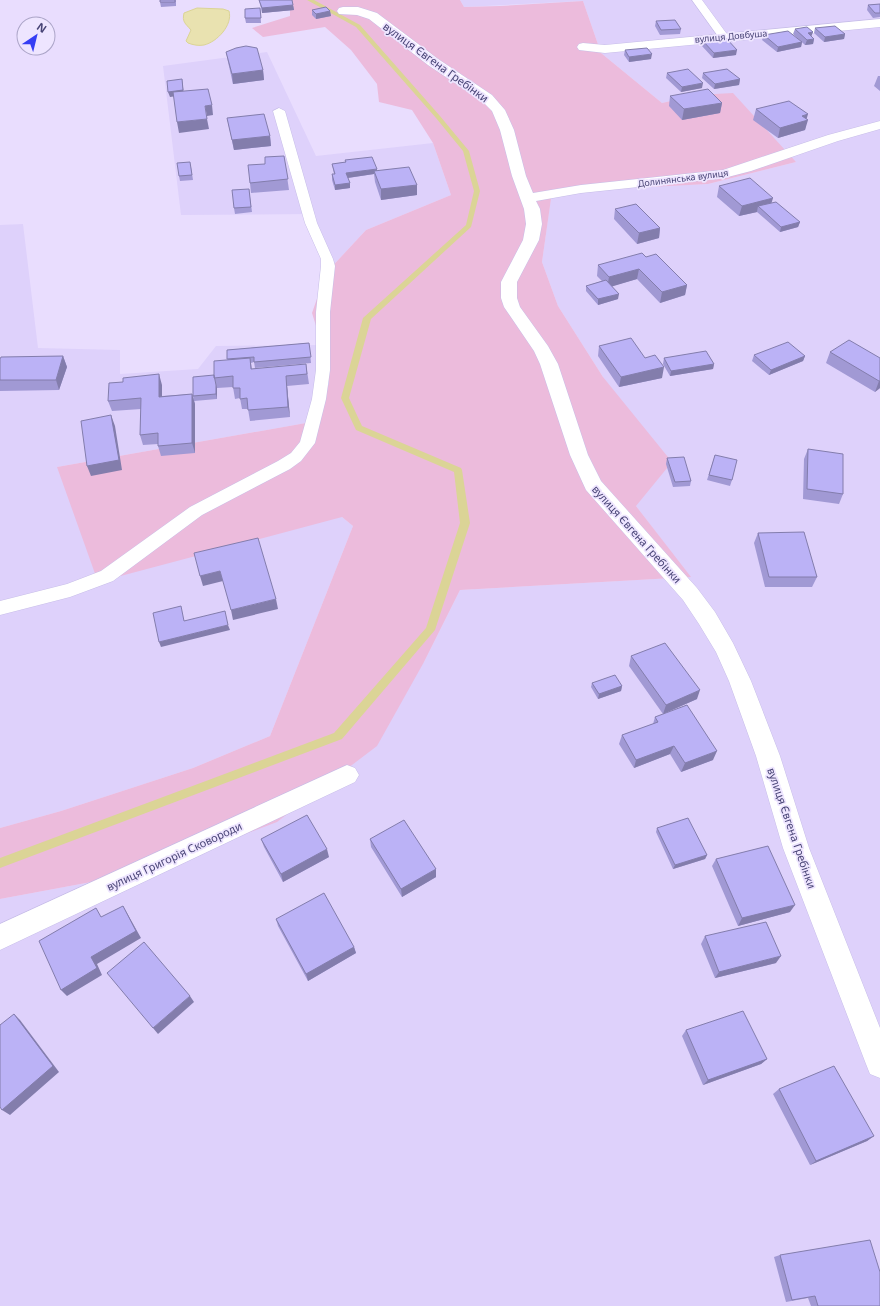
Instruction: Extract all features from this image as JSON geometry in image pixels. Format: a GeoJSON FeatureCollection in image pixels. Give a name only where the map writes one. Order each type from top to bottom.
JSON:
{"type":"FeatureCollection","features":[{"type":"Feature","properties":{"kind":"street","name":"вулиця Євгена Гребінки"},"geometry":{"type":"LineString","coordinates":[[344,11],[358,11],[373,16],[433,62],[479,92],[493,103],[498,110],[507,130],[519,176],[528,198],[534,224],[534,233],[509,282],[509,294],[512,307],[542,350],[579,455],[593,484],[617,513],[674,575],[707,618],[724,649],[750,706],[768,756],[796,848],[880,1064]]}},
{"type":"Feature","properties":{"kind":"street","name":"вулиця Довбуша"},"geometry":{"type":"LineString","coordinates":[[583,47],[605,49],[724,36],[880,23]]}},
{"type":"Feature","properties":{"kind":"street","name":"Долинянська вулиця"},"geometry":{"type":"LineString","coordinates":[[528,198],[581,189],[724,174],[746,168],[833,138],[880,125]]}},
{"type":"Feature","properties":{"kind":"street","name":"вулиця Григорія Сковороди"},"geometry":{"type":"LineString","coordinates":[[0,937],[347,775]]}},
{"type":"Feature","properties":{"kind":"lane"},"geometry":{"type":"LineString","coordinates":[[697,0],[724,36]]}},
{"type":"Feature","properties":{"kind":"lane"},"geometry":{"type":"LineString","coordinates":[[0,608],[70,590],[107,576],[196,511],[284,466],[296,457],[307,442],[319,399],[322,377],[323,312],[328,266],[327,259],[311,223],[278,111]]}},
{"type":"Feature","properties":{"kind":"shaded area"},"geometry":{"type":"Polygon","coordinates":[[[281,0],[460,0],[464,7],[583,1],[601,53],[662,103],[697,95],[733,93],[796,162],[708,184],[552,192],[542,262],[558,306],[603,377],[672,462],[636,506],[691,577],[460,590],[424,662],[377,746],[277,822],[145,872],[0,899],[0,828],[61,811],[193,768],[270,736],[353,526],[342,517],[98,582],[57,467],[306,423],[329,384],[322,345],[312,313],[326,273],[366,230],[451,195],[433,143],[412,110],[379,102],[377,84],[351,50],[325,27],[263,37],[252,28],[290,16],[290,7],[281,0]]]}},
{"type":"Feature","properties":{"kind":"shaded area"},"geometry":{"type":"Polygon","coordinates":[[[460,0],[880,0],[880,1306],[0,1306],[0,899],[145,872],[424,662],[460,590],[690,577],[636,506],[603,377],[558,306],[542,262],[552,191],[708,184],[796,162],[697,95],[662,103],[601,53],[583,1],[464,7],[460,0]]]}},
{"type":"Feature","properties":{"kind":"shaded area"},"geometry":{"type":"Polygon","coordinates":[[[197,8],[223,9],[229,11],[230,16],[229,22],[219,37],[204,45],[194,45],[186,41],[191,30],[184,20],[184,13],[197,8]]]}},
{"type":"Feature","properties":{"kind":"shaded area"},"geometry":{"type":"Polygon","coordinates":[[[267,52],[316,156],[433,143],[451,195],[366,230],[326,273],[315,214],[181,215],[163,66],[267,52]]]}},
{"type":"Feature","properties":{"kind":"shaded area"},"geometry":{"type":"Polygon","coordinates":[[[23,224],[38,348],[120,350],[120,374],[198,369],[216,346],[322,345],[329,384],[306,423],[57,467],[342,517],[353,526],[270,736],[193,768],[61,811],[0,828],[0,225],[23,224]]]}},
{"type":"Feature","properties":{"kind":"building"},"geometry":{"type":"Polygon","coordinates":[[[160,0],[175,0],[175,2],[160,2],[160,0]]]}},
{"type":"Feature","properties":{"kind":"building"},"geometry":{"type":"Polygon","coordinates":[[[259,0],[292,0],[293,5],[262,8],[259,0]]]}},
{"type":"Feature","properties":{"kind":"building"},"geometry":{"type":"Polygon","coordinates":[[[880,4],[880,13],[875,13],[868,5],[880,4]]]}},
{"type":"Feature","properties":{"kind":"building"},"geometry":{"type":"Polygon","coordinates":[[[326,7],[330,11],[316,14],[312,10],[326,7]]]}},
{"type":"Feature","properties":{"kind":"building"},"geometry":{"type":"Polygon","coordinates":[[[260,8],[261,18],[245,18],[245,9],[260,8]]]}},
{"type":"Feature","properties":{"kind":"building"},"geometry":{"type":"Polygon","coordinates":[[[675,20],[681,29],[661,30],[656,21],[675,20]]]}},
{"type":"Feature","properties":{"kind":"building"},"geometry":{"type":"Polygon","coordinates":[[[835,26],[845,34],[825,37],[815,28],[835,26]]]}},
{"type":"Feature","properties":{"kind":"building"},"geometry":{"type":"Polygon","coordinates":[[[807,27],[813,32],[808,33],[814,39],[807,40],[795,29],[807,27]]]}},
{"type":"Feature","properties":{"kind":"building"},"geometry":{"type":"Polygon","coordinates":[[[788,31],[802,42],[778,47],[764,35],[788,31]]]}},
{"type":"Feature","properties":{"kind":"building"},"geometry":{"type":"Polygon","coordinates":[[[726,38],[737,50],[714,53],[703,41],[726,38]]]}},
{"type":"Feature","properties":{"kind":"building"},"geometry":{"type":"Polygon","coordinates":[[[246,46],[257,48],[263,70],[232,74],[226,52],[246,46]]]}},
{"type":"Feature","properties":{"kind":"building"},"geometry":{"type":"Polygon","coordinates":[[[647,48],[652,54],[629,57],[625,50],[647,48]]]}},
{"type":"Feature","properties":{"kind":"building"},"geometry":{"type":"Polygon","coordinates":[[[688,69],[703,83],[682,87],[667,73],[688,69]]]}},
{"type":"Feature","properties":{"kind":"building"},"geometry":{"type":"Polygon","coordinates":[[[727,69],[740,79],[715,84],[703,73],[727,69]]]}},
{"type":"Feature","properties":{"kind":"building"},"geometry":{"type":"Polygon","coordinates":[[[182,79],[183,90],[168,92],[167,81],[182,79]]]}},
{"type":"Feature","properties":{"kind":"building"},"geometry":{"type":"Polygon","coordinates":[[[208,89],[212,105],[205,106],[207,119],[177,122],[173,92],[208,89]]]}},
{"type":"Feature","properties":{"kind":"building"},"geometry":{"type":"Polygon","coordinates":[[[708,89],[722,103],[684,109],[670,96],[708,89]]]}},
{"type":"Feature","properties":{"kind":"building"},"geometry":{"type":"Polygon","coordinates":[[[789,101],[808,114],[802,116],[808,120],[780,128],[756,109],[789,101]]]}},
{"type":"Feature","properties":{"kind":"building"},"geometry":{"type":"Polygon","coordinates":[[[264,114],[270,136],[232,140],[227,118],[264,114]]]}},
{"type":"Feature","properties":{"kind":"building"},"geometry":{"type":"Polygon","coordinates":[[[284,156],[288,179],[250,183],[248,165],[265,164],[265,157],[284,156]]]}},
{"type":"Feature","properties":{"kind":"building"},"geometry":{"type":"Polygon","coordinates":[[[372,157],[377,169],[346,173],[350,183],[335,185],[332,174],[335,174],[332,164],[346,162],[345,160],[372,157]]]}},
{"type":"Feature","properties":{"kind":"building"},"geometry":{"type":"Polygon","coordinates":[[[190,162],[192,175],[179,176],[177,163],[190,162]]]}},
{"type":"Feature","properties":{"kind":"building"},"geometry":{"type":"Polygon","coordinates":[[[409,167],[417,185],[381,189],[374,171],[409,167]]]}},
{"type":"Feature","properties":{"kind":"building"},"geometry":{"type":"Polygon","coordinates":[[[750,178],[773,198],[742,206],[719,186],[750,178]]]}},
{"type":"Feature","properties":{"kind":"building"},"geometry":{"type":"Polygon","coordinates":[[[249,189],[251,207],[234,208],[232,190],[249,189]]]}},
{"type":"Feature","properties":{"kind":"building"},"geometry":{"type":"Polygon","coordinates":[[[776,202],[800,222],[781,227],[758,206],[776,202]]]}},
{"type":"Feature","properties":{"kind":"building"},"geometry":{"type":"Polygon","coordinates":[[[636,204],[660,228],[639,233],[615,209],[636,204]]]}},
{"type":"Feature","properties":{"kind":"building"},"geometry":{"type":"Polygon","coordinates":[[[642,253],[646,257],[656,254],[687,285],[662,292],[639,269],[609,277],[598,265],[642,253]]]}},
{"type":"Feature","properties":{"kind":"building"},"geometry":{"type":"Polygon","coordinates":[[[606,280],[619,294],[598,299],[586,286],[606,280]]]}},
{"type":"Feature","properties":{"kind":"building"},"geometry":{"type":"Polygon","coordinates":[[[631,338],[645,358],[655,355],[664,367],[621,377],[599,346],[631,338]]]}},
{"type":"Feature","properties":{"kind":"building"},"geometry":{"type":"Polygon","coordinates":[[[849,340],[880,358],[880,381],[830,352],[849,340]]]}},
{"type":"Feature","properties":{"kind":"building"},"geometry":{"type":"Polygon","coordinates":[[[788,342],[805,356],[771,370],[754,355],[788,342]]]}},
{"type":"Feature","properties":{"kind":"building"},"geometry":{"type":"Polygon","coordinates":[[[309,343],[311,357],[254,362],[254,357],[227,359],[227,350],[309,343]]]}},
{"type":"Feature","properties":{"kind":"building"},"geometry":{"type":"Polygon","coordinates":[[[706,351],[714,364],[671,371],[664,358],[706,351]]]}},
{"type":"Feature","properties":{"kind":"building"},"geometry":{"type":"Polygon","coordinates":[[[63,356],[56,380],[0,380],[1,357],[63,356]]]}},
{"type":"Feature","properties":{"kind":"building"},"geometry":{"type":"Polygon","coordinates":[[[250,358],[251,369],[306,364],[307,374],[286,376],[288,407],[248,410],[247,398],[240,399],[240,388],[233,388],[233,376],[214,378],[214,361],[250,358]]]}},
{"type":"Feature","properties":{"kind":"building"},"geometry":{"type":"Polygon","coordinates":[[[159,374],[159,397],[192,394],[192,443],[158,446],[158,433],[140,435],[141,398],[108,401],[109,383],[123,382],[123,378],[159,374]]]}},
{"type":"Feature","properties":{"kind":"building"},"geometry":{"type":"Polygon","coordinates":[[[214,375],[216,394],[193,396],[193,377],[214,375]]]}},
{"type":"Feature","properties":{"kind":"building"},"geometry":{"type":"Polygon","coordinates":[[[111,415],[119,460],[87,466],[81,421],[111,415]]]}},
{"type":"Feature","properties":{"kind":"building"},"geometry":{"type":"Polygon","coordinates":[[[808,449],[843,454],[843,494],[807,489],[808,449]]]}},
{"type":"Feature","properties":{"kind":"building"},"geometry":{"type":"Polygon","coordinates":[[[715,455],[737,460],[732,480],[709,475],[715,455]]]}},
{"type":"Feature","properties":{"kind":"building"},"geometry":{"type":"Polygon","coordinates":[[[684,457],[691,481],[675,482],[667,458],[684,457]]]}},
{"type":"Feature","properties":{"kind":"building"},"geometry":{"type":"Polygon","coordinates":[[[804,532],[817,577],[769,577],[758,533],[804,532]]]}},
{"type":"Feature","properties":{"kind":"building"},"geometry":{"type":"Polygon","coordinates":[[[258,538],[276,599],[231,610],[220,571],[200,576],[194,553],[258,538]]]}},
{"type":"Feature","properties":{"kind":"building"},"geometry":{"type":"Polygon","coordinates":[[[181,606],[184,621],[225,611],[228,625],[159,642],[153,613],[181,606]]]}},
{"type":"Feature","properties":{"kind":"building"},"geometry":{"type":"Polygon","coordinates":[[[665,643],[700,690],[666,705],[631,656],[665,643]]]}},
{"type":"Feature","properties":{"kind":"building"},"geometry":{"type":"Polygon","coordinates":[[[615,675],[622,686],[599,694],[592,683],[615,675]]]}},
{"type":"Feature","properties":{"kind":"building"},"geometry":{"type":"Polygon","coordinates":[[[687,705],[717,751],[685,763],[674,746],[636,760],[622,735],[658,722],[655,717],[687,705]]]}},
{"type":"Feature","properties":{"kind":"building"},"geometry":{"type":"Polygon","coordinates":[[[307,815],[327,849],[281,874],[261,839],[307,815]]]}},
{"type":"Feature","properties":{"kind":"building"},"geometry":{"type":"Polygon","coordinates":[[[688,818],[707,855],[675,865],[657,828],[688,818]]]}},
{"type":"Feature","properties":{"kind":"building"},"geometry":{"type":"Polygon","coordinates":[[[404,820],[436,869],[401,889],[370,839],[404,820]]]}},
{"type":"Feature","properties":{"kind":"building"},"geometry":{"type":"Polygon","coordinates":[[[768,846],[795,905],[742,918],[716,859],[768,846]]]}},
{"type":"Feature","properties":{"kind":"building"},"geometry":{"type":"Polygon","coordinates":[[[324,893],[354,947],[306,974],[276,919],[324,893]]]}},
{"type":"Feature","properties":{"kind":"building"},"geometry":{"type":"Polygon","coordinates":[[[123,906],[136,931],[91,957],[97,968],[61,990],[39,941],[96,908],[101,917],[123,906]]]}},
{"type":"Feature","properties":{"kind":"building"},"geometry":{"type":"Polygon","coordinates":[[[766,922],[781,956],[719,972],[705,936],[766,922]]]}},
{"type":"Feature","properties":{"kind":"building"},"geometry":{"type":"Polygon","coordinates":[[[144,942],[190,996],[153,1028],[107,973],[144,942]]]}},
{"type":"Feature","properties":{"kind":"building"},"geometry":{"type":"Polygon","coordinates":[[[743,1011],[767,1059],[708,1080],[686,1030],[743,1011]]]}},
{"type":"Feature","properties":{"kind":"building"},"geometry":{"type":"Polygon","coordinates":[[[14,1014],[53,1066],[2,1110],[0,1107],[0,1025],[14,1014]]]}},
{"type":"Feature","properties":{"kind":"building"},"geometry":{"type":"Polygon","coordinates":[[[834,1066],[874,1136],[816,1161],[779,1089],[834,1066]]]}},
{"type":"Feature","properties":{"kind":"building"},"geometry":{"type":"Polygon","coordinates":[[[870,1240],[880,1272],[880,1306],[818,1306],[815,1296],[792,1300],[780,1255],[870,1240]]]}},
{"type":"Feature","properties":{"kind":"waterway"},"geometry":{"type":"LineString","coordinates":[[0,863],[338,736],[430,630],[465,523],[458,470],[359,428],[345,398],[367,318],[469,226],[477,191],[466,151],[438,117],[358,26],[310,0]]}}]}
